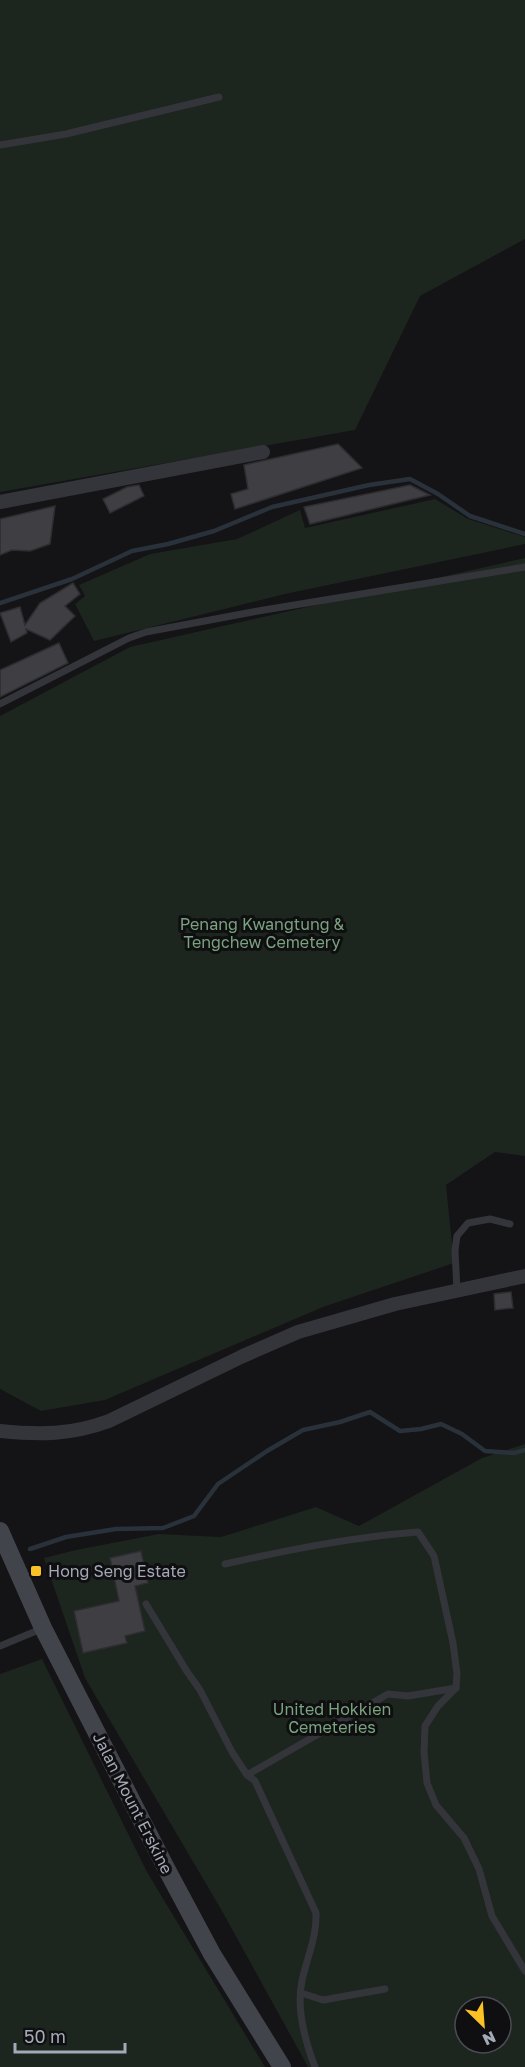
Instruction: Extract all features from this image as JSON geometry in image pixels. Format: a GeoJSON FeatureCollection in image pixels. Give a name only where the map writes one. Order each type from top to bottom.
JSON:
{"type":"FeatureCollection","features":[{"type":"Feature","properties":{"kind":"main road","name":"Jalan Mount Erskine"},"geometry":{"type":"LineString","coordinates":[[0,1531],[43,1628],[166,1868],[207,1944],[282,2067]]}},
{"type":"Feature","properties":{"kind":"street"},"geometry":{"type":"LineString","coordinates":[[0,502],[263,452]]}},
{"type":"Feature","properties":{"kind":"street"},"geometry":{"type":"LineString","coordinates":[[0,1431],[47,1434],[91,1427],[298,1332],[395,1304],[525,1276]]}},
{"type":"Feature","properties":{"kind":"lane"},"geometry":{"type":"LineString","coordinates":[[0,145],[66,134],[219,97]]}},
{"type":"Feature","properties":{"kind":"lane"},"geometry":{"type":"LineString","coordinates":[[0,704],[129,638],[146,632],[525,567]]}},
{"type":"Feature","properties":{"kind":"lane"},"geometry":{"type":"LineString","coordinates":[[457,1290],[455,1250],[457,1236],[468,1223],[490,1219],[510,1224]]}},
{"type":"Feature","properties":{"kind":"lane"},"geometry":{"type":"LineString","coordinates":[[225,1564],[313,1546],[418,1532],[434,1556],[453,1643],[457,1674],[456,1688],[438,1706],[425,1726],[424,1752],[427,1783],[436,1805],[464,1838],[479,1869],[492,1916],[525,1971]]}},
{"type":"Feature","properties":{"kind":"lane"},"geometry":{"type":"LineString","coordinates":[[146,1604],[200,1690],[232,1752],[247,1775],[255,1781],[316,1913],[317,1927],[301,1983],[300,2007],[307,2046],[315,2067]]}},
{"type":"Feature","properties":{"kind":"lane"},"geometry":{"type":"LineString","coordinates":[[0,1646],[43,1628]]}},
{"type":"Feature","properties":{"kind":"lane"},"geometry":{"type":"LineString","coordinates":[[247,1775],[388,1694],[408,1696],[456,1688]]}},
{"type":"Feature","properties":{"kind":"lane"},"geometry":{"type":"LineString","coordinates":[[301,1993],[323,2000],[385,1989]]}},
{"type":"Feature","properties":{"kind":"green space"},"geometry":{"type":"Polygon","coordinates":[[[0,0],[525,0],[525,239],[420,296],[355,430],[0,492],[0,0]]]}},
{"type":"Feature","properties":{"kind":"green space"},"geometry":{"type":"Polygon","coordinates":[[[435,499],[468,519],[525,537],[525,544],[285,594],[94,641],[75,604],[85,596],[79,585],[150,554],[237,539],[300,510],[305,528],[435,499]]]}},
{"type":"Feature","properties":{"kind":"green space","name":"Penang Kwangtung & Tengchew Cemetery"},"geometry":{"type":"Polygon","coordinates":[[[525,558],[525,1156],[495,1152],[446,1185],[454,1263],[323,1307],[105,1400],[41,1411],[0,1389],[0,716],[130,647],[525,558]]]}},
{"type":"Feature","properties":{"kind":"green space","name":"United Hokkien Cemeteries"},"geometry":{"type":"Polygon","coordinates":[[[525,1444],[525,2067],[308,2067],[222,1911],[85,1678],[44,1558],[159,1534],[221,1537],[316,1507],[359,1526],[482,1458],[525,1444]]]}},
{"type":"Feature","properties":{"kind":"green space"},"geometry":{"type":"Polygon","coordinates":[[[42,1659],[147,1872],[265,2067],[0,2067],[0,1674],[42,1659]]]}},
{"type":"Feature","properties":{"kind":"building"},"geometry":{"type":"Polygon","coordinates":[[[338,444],[362,468],[235,509],[231,494],[248,489],[244,465],[338,444]]]}},
{"type":"Feature","properties":{"kind":"building"},"geometry":{"type":"Polygon","coordinates":[[[139,485],[144,496],[110,513],[103,499],[127,487],[139,485]]]}},
{"type":"Feature","properties":{"kind":"building"},"geometry":{"type":"Polygon","coordinates":[[[410,485],[430,495],[310,524],[304,507],[410,485]]]}},
{"type":"Feature","properties":{"kind":"building"},"geometry":{"type":"Polygon","coordinates":[[[55,506],[50,544],[30,551],[12,550],[0,555],[0,519],[55,506]]]}},
{"type":"Feature","properties":{"kind":"building"},"geometry":{"type":"Polygon","coordinates":[[[73,583],[80,594],[65,606],[75,616],[50,640],[26,629],[27,633],[11,642],[0,613],[20,607],[25,625],[40,603],[73,583]]]}},
{"type":"Feature","properties":{"kind":"building"},"geometry":{"type":"Polygon","coordinates":[[[59,643],[68,663],[0,697],[0,670],[59,643]]]}},
{"type":"Feature","properties":{"kind":"building"},"geometry":{"type":"Polygon","coordinates":[[[511,1292],[513,1308],[495,1310],[494,1294],[511,1292]]]}},
{"type":"Feature","properties":{"kind":"building"},"geometry":{"type":"Polygon","coordinates":[[[141,1551],[148,1583],[135,1586],[145,1631],[125,1636],[127,1643],[83,1653],[74,1611],[119,1601],[110,1558],[141,1551]]]}},
{"type":"Feature","properties":{"kind":"waterway"},"geometry":{"type":"LineString","coordinates":[[0,603],[72,579],[132,551],[214,531],[272,507],[369,485],[410,479],[438,494],[470,516],[525,534]]}},
{"type":"Feature","properties":{"kind":"waterway"},"geometry":{"type":"LineString","coordinates":[[30,1549],[66,1537],[116,1529],[163,1528],[194,1516],[218,1484],[267,1451],[303,1430],[340,1422],[370,1412],[400,1431],[441,1424],[462,1434],[485,1451],[514,1453],[525,1450]]}},
{"type":"Feature","properties":{"kind":"place","name":"Hong Seng Estate"},"geometry":{"type":"Point","coordinates":[36,1571]}}]}
